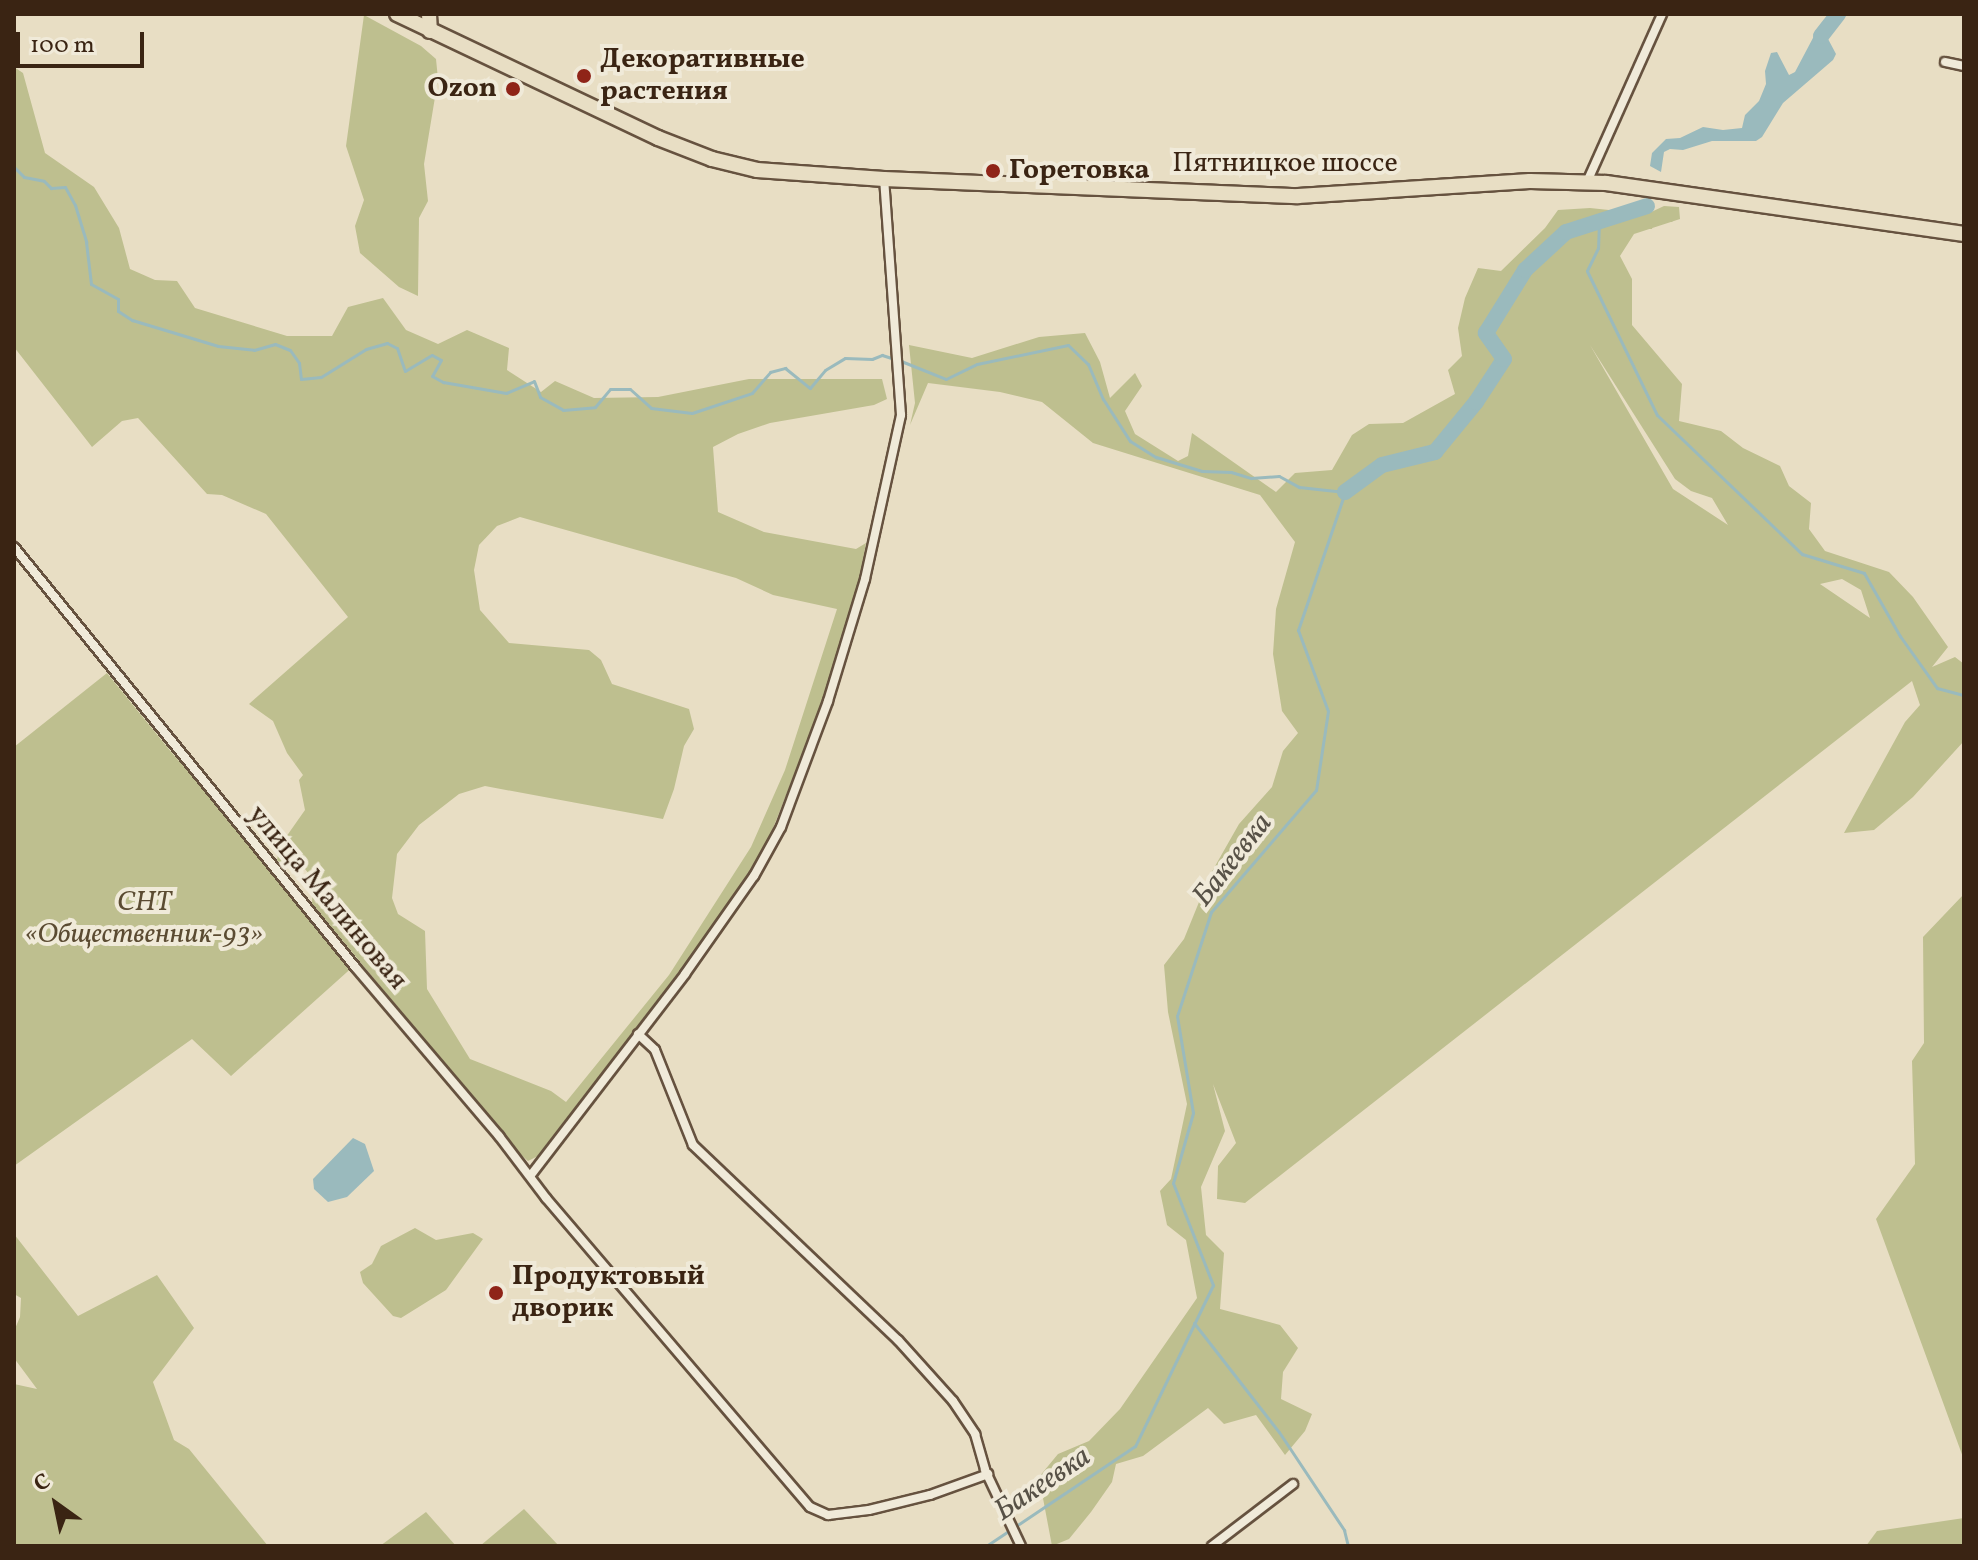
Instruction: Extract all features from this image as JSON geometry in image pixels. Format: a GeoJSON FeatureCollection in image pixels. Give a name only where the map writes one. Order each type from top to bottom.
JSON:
{"type":"FeatureCollection","features":[{"type":"Feature","properties":{"kind":"main road","name":"Пятницкое шоссе"},"geometry":{"type":"LineString","coordinates":[[397,14],[414,19],[430,31],[658,138],[712,159],[757,170],[884,179],[1298,196],[1530,181],[1587,182],[1682,192],[1964,234]]}},
{"type":"Feature","properties":{"kind":"main road"},"geometry":{"type":"LineString","coordinates":[[429,14],[430,31]]}},
{"type":"Feature","properties":{"kind":"street"},"geometry":{"type":"LineString","coordinates":[[1587,182],[1662,14]]}},
{"type":"Feature","properties":{"kind":"street"},"geometry":{"type":"LineString","coordinates":[[1945,62],[1964,66]]}},
{"type":"Feature","properties":{"kind":"street"},"geometry":{"type":"LineString","coordinates":[[531,1175],[730,911],[781,827],[828,701],[865,579],[901,415],[884,179]]}},
{"type":"Feature","properties":{"kind":"street","name":"улица Малиновая"},"geometry":{"type":"LineString","coordinates":[[14,547],[616,1282],[810,1507],[828,1515],[869,1510],[930,1495],[988,1474]]}},
{"type":"Feature","properties":{"kind":"street"},"geometry":{"type":"LineString","coordinates":[[638,1034],[655,1050],[693,1145],[898,1340],[953,1401],[975,1434],[988,1474],[1021,1546]]}},
{"type":"Feature","properties":{"kind":"street"},"geometry":{"type":"LineString","coordinates":[[1212,1546],[1293,1484]]}},
{"type":"Feature","properties":{"kind":"green space"},"geometry":{"type":"Polygon","coordinates":[[[364,15],[421,46],[436,59],[438,79],[424,164],[428,201],[419,218],[418,296],[399,287],[360,253],[355,226],[364,200],[346,146],[364,15]]]}},
{"type":"Feature","properties":{"kind":"green space"},"geometry":{"type":"Polygon","coordinates":[[[14,67],[23,73],[45,153],[94,187],[119,228],[130,269],[155,280],[177,281],[195,308],[287,336],[332,336],[348,307],[383,298],[406,330],[438,344],[467,330],[509,348],[507,370],[541,392],[555,381],[594,398],[658,397],[749,379],[882,379],[887,399],[874,405],[770,423],[713,447],[718,512],[764,532],[856,549],[866,543],[858,586],[830,684],[762,856],[694,954],[540,1155],[528,1161],[518,1152],[312,904],[313,879],[305,869],[277,861],[279,847],[305,810],[299,780],[303,775],[287,753],[273,721],[249,704],[348,617],[266,514],[222,495],[207,494],[138,418],[122,421],[92,447],[14,347],[14,67]],[[520,517],[497,526],[479,545],[474,570],[480,610],[509,643],[589,650],[601,660],[612,684],[689,709],[694,729],[684,746],[663,819],[485,786],[459,794],[419,825],[397,854],[392,898],[398,914],[425,931],[427,989],[470,1059],[551,1091],[566,1102],[669,975],[751,847],[785,770],[837,609],[773,595],[736,578],[520,517]]]}},
{"type":"Feature","properties":{"kind":"green space"},"geometry":{"type":"Polygon","coordinates":[[[1664,206],[1679,207],[1680,219],[1634,234],[1620,256],[1632,279],[1632,325],[1682,384],[1679,421],[1721,431],[1743,448],[1780,466],[1789,486],[1811,503],[1809,529],[1825,551],[1889,572],[1913,597],[1948,647],[1932,667],[1955,657],[1964,664],[1964,741],[1913,797],[1874,830],[1844,833],[1905,722],[1920,705],[1912,681],[1245,1203],[1217,1199],[1218,1166],[1236,1143],[1213,1084],[1225,1131],[1201,1187],[1206,1235],[1224,1253],[1220,1309],[1280,1325],[1298,1348],[1283,1372],[1281,1399],[1312,1414],[1305,1431],[1285,1455],[1256,1415],[1224,1424],[1208,1408],[1143,1456],[1116,1464],[1112,1482],[1091,1512],[1069,1539],[1052,1546],[1039,1477],[1058,1454],[1089,1441],[1120,1409],[1197,1298],[1186,1240],[1167,1225],[1160,1191],[1171,1179],[1187,1104],[1168,1012],[1164,965],[1184,939],[1210,875],[1239,824],[1272,787],[1283,751],[1298,733],[1282,711],[1273,654],[1276,609],[1295,542],[1260,495],[1093,443],[1042,402],[1000,392],[928,383],[910,425],[915,403],[909,345],[972,358],[1039,337],[1085,333],[1100,362],[1110,398],[1135,373],[1142,386],[1125,411],[1135,434],[1178,461],[1188,456],[1192,433],[1276,492],[1295,473],[1332,470],[1352,435],[1369,424],[1403,423],[1455,394],[1448,370],[1462,356],[1458,328],[1465,298],[1478,268],[1501,271],[1545,228],[1558,210],[1590,208],[1647,214],[1664,206]],[[1590,345],[1673,489],[1728,525],[1712,498],[1691,491],[1675,479],[1590,345]],[[1842,579],[1820,584],[1870,618],[1861,590],[1842,579]]]}},
{"type":"Feature","properties":{"kind":"green space","name":"СНТ «Общественник-93»"},"geometry":{"type":"Polygon","coordinates":[[[107,673],[172,753],[356,964],[231,1076],[192,1039],[14,1166],[14,747],[107,673]]]}},
{"type":"Feature","properties":{"kind":"green space"},"geometry":{"type":"Polygon","coordinates":[[[1964,894],[1964,1460],[1876,1219],[1915,1164],[1912,1061],[1924,1043],[1923,937],[1964,894]]]}},
{"type":"Feature","properties":{"kind":"green space"},"geometry":{"type":"Polygon","coordinates":[[[415,1228],[436,1240],[473,1233],[483,1239],[446,1290],[401,1318],[393,1316],[363,1283],[360,1272],[372,1264],[381,1246],[415,1228]]]}},
{"type":"Feature","properties":{"kind":"green space"},"geometry":{"type":"Polygon","coordinates":[[[14,1234],[78,1316],[157,1275],[194,1328],[153,1382],[174,1440],[189,1449],[268,1546],[14,1546],[14,1384],[37,1389],[14,1358],[14,1331],[20,1317],[21,1298],[14,1294],[14,1234]]]}},
{"type":"Feature","properties":{"kind":"green space"},"geometry":{"type":"Polygon","coordinates":[[[524,1509],[559,1546],[480,1546],[524,1509]]]}},
{"type":"Feature","properties":{"kind":"green space"},"geometry":{"type":"Polygon","coordinates":[[[426,1512],[456,1546],[380,1546],[426,1512]]]}},
{"type":"Feature","properties":{"kind":"green space"},"geometry":{"type":"Polygon","coordinates":[[[1964,1518],[1964,1546],[1866,1546],[1877,1531],[1964,1518]]]}},
{"type":"Feature","properties":{"kind":"water"},"geometry":{"type":"Polygon","coordinates":[[[1834,19],[1827,37],[1836,54],[1833,60],[1783,103],[1762,137],[1756,141],[1712,141],[1683,150],[1670,149],[1664,152],[1661,172],[1650,166],[1652,153],[1666,139],[1680,138],[1703,127],[1723,130],[1742,128],[1745,115],[1759,101],[1766,84],[1765,71],[1771,53],[1777,52],[1789,75],[1795,72],[1814,36],[1834,19]]]}},
{"type":"Feature","properties":{"kind":"water"},"geometry":{"type":"Polygon","coordinates":[[[353,1138],[365,1144],[374,1171],[347,1197],[328,1202],[314,1189],[313,1179],[353,1138]]]}},
{"type":"Feature","properties":{"kind":"waterway","name":"Горетовка"},"geometry":{"type":"LineString","coordinates":[[1821,36],[1838,14]]}},
{"type":"Feature","properties":{"kind":"waterway","name":"Горетовка"},"geometry":{"type":"LineString","coordinates":[[14,122],[14,147]]}},
{"type":"Feature","properties":{"kind":"waterway","name":"Горетовка"},"geometry":{"type":"LineString","coordinates":[[14,167],[24,177],[44,181],[51,188],[65,187],[75,205],[86,242],[91,284],[118,299],[118,311],[132,320],[218,346],[254,350],[275,344],[290,350],[299,363],[301,379],[321,377],[366,349],[387,343],[397,348],[405,371],[432,355],[441,360],[432,376],[443,382],[506,393],[534,381],[540,397],[563,410],[595,407],[610,389],[630,389],[651,408],[692,413],[752,393],[770,372],[785,368],[810,388],[825,370],[845,358],[872,359],[882,355],[894,359]]}},
{"type":"Feature","properties":{"kind":"waterway","name":"Горетовка"},"geometry":{"type":"LineString","coordinates":[[1345,492],[1382,465],[1435,452],[1476,402],[1504,359],[1486,333],[1525,270],[1566,232],[1647,206]]}},
{"type":"Feature","properties":{"kind":"waterway"},"geometry":{"type":"LineString","coordinates":[[1599,221],[1598,248],[1587,271],[1657,415],[1802,554],[1864,573],[1900,636],[1937,688],[1964,695]]}},
{"type":"Feature","properties":{"kind":"waterway","name":"Бакеевка"},"geometry":{"type":"LineString","coordinates":[[901,361],[946,379],[977,364],[1068,345],[1088,364],[1103,399],[1130,441],[1156,457],[1202,471],[1231,472],[1251,478],[1279,476],[1299,487],[1345,492],[1298,630],[1328,711],[1316,790],[1211,912],[1177,1016],[1193,1113],[1173,1183],[1213,1285],[1135,1446],[986,1546]]}},
{"type":"Feature","properties":{"kind":"waterway"},"geometry":{"type":"LineString","coordinates":[[1194,1323],[1279,1432],[1344,1530],[1348,1546]]}},
{"type":"Feature","properties":{"kind":"place","name":"Декоративные растения"},"geometry":{"type":"Point","coordinates":[584,76]}},
{"type":"Feature","properties":{"kind":"place","name":"Ozon"},"geometry":{"type":"Point","coordinates":[513,89]}},
{"type":"Feature","properties":{"kind":"place","name":"Горетовка"},"geometry":{"type":"Point","coordinates":[993,171]}},
{"type":"Feature","properties":{"kind":"place","name":"Продуктовый дворик"},"geometry":{"type":"Point","coordinates":[496,1293]}}]}
